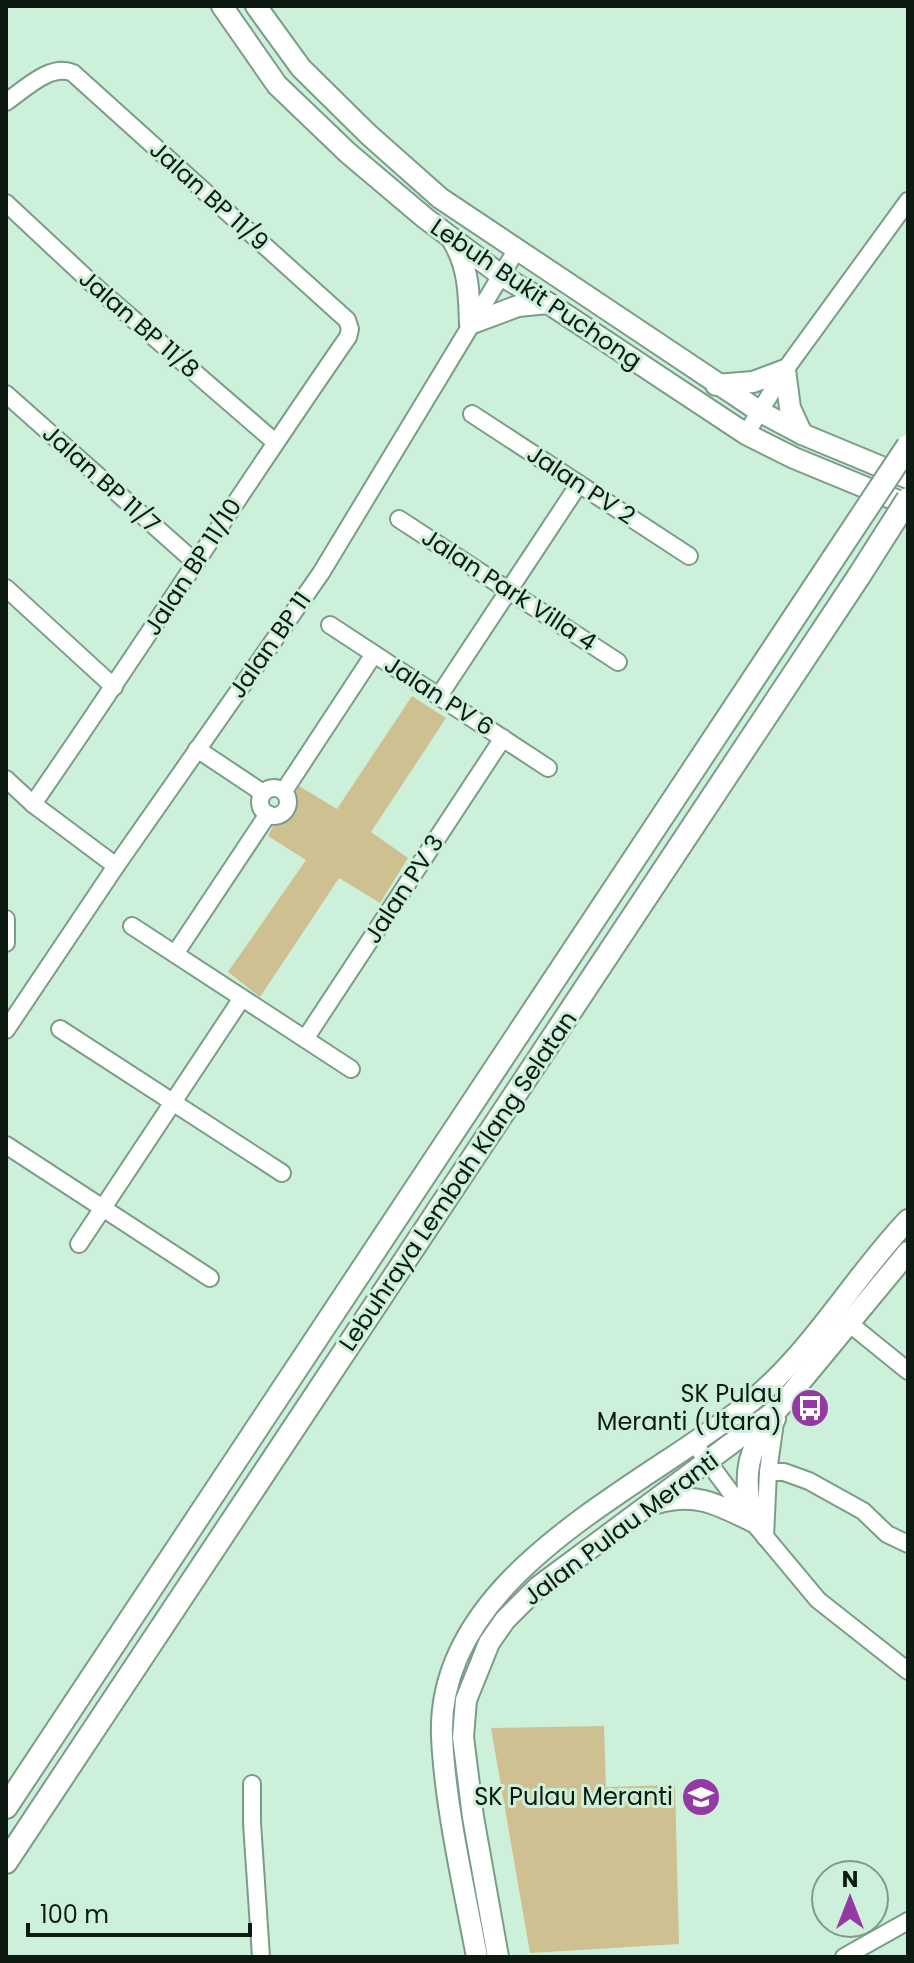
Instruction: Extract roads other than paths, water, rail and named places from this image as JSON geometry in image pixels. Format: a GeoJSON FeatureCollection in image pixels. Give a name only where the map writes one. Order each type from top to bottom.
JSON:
{"type":"FeatureCollection","features":[{"type":"Feature","properties":{"kind":"highway","name":"Lebuhraya Lembah Klang Selatan"},"geometry":{"type":"LineString","coordinates":[[6,1807],[908,446]]}},
{"type":"Feature","properties":{"kind":"highway","name":"Lebuhraya Lembah Klang Selatan"},"geometry":{"type":"LineString","coordinates":[[6,1862],[908,502]]}},
{"type":"Feature","properties":{"kind":"main road","name":"Lebuh Bukit Puchong"},"geometry":{"type":"LineString","coordinates":[[222,6],[277,85],[348,153],[502,276],[746,434],[794,458],[908,502]]}},
{"type":"Feature","properties":{"kind":"main road","name":"Lebuh Bukit Puchong"},"geometry":{"type":"LineString","coordinates":[[256,6],[301,68],[369,135],[440,198],[759,411],[802,434],[908,478]]}},
{"type":"Feature","properties":{"kind":"main road"},"geometry":{"type":"LineString","coordinates":[[451,237],[462,255],[467,273],[470,324],[518,306],[548,303]]}},
{"type":"Feature","properties":{"kind":"main road"},"geometry":{"type":"LineString","coordinates":[[716,385],[753,382],[785,370],[790,408],[802,434]]}},
{"type":"Feature","properties":{"kind":"main road","name":"Jalan Pulau Meranti"},"geometry":{"type":"LineString","coordinates":[[477,1957],[453,1821],[442,1735],[444,1698],[457,1653],[489,1603],[520,1570],[567,1530],[694,1443],[781,1374],[833,1315],[908,1220]]}},
{"type":"Feature","properties":{"kind":"main road","name":"Jalan Pulau Meranti"},"geometry":{"type":"LineString","coordinates":[[498,1957],[473,1817],[463,1737],[466,1700],[480,1661],[505,1620],[538,1587],[777,1414],[908,1252]]}},
{"type":"Feature","properties":{"kind":"main road"},"geometry":{"type":"LineString","coordinates":[[758,1529],[747,1489],[749,1463],[777,1414]]}},
{"type":"Feature","properties":{"kind":"main road"},"geometry":{"type":"LineString","coordinates":[[647,1506],[679,1497],[697,1499],[717,1504],[758,1529]]}},
{"type":"Feature","properties":{"kind":"street","name":"Jalan BP 11/9"},"geometry":{"type":"LineString","coordinates":[[6,102],[52,71],[63,69],[73,73],[347,320],[350,329]]}},
{"type":"Feature","properties":{"kind":"street"},"geometry":{"type":"LineString","coordinates":[[746,434],[785,370],[908,201]]}},
{"type":"Feature","properties":{"kind":"street","name":"Jalan BP 11/8"},"geometry":{"type":"LineString","coordinates":[[6,203],[97,288],[275,442]]}},
{"type":"Feature","properties":{"kind":"street","name":"Jalan BP 11"},"geometry":{"type":"LineString","coordinates":[[6,1030],[116,866],[321,573],[517,249]]}},
{"type":"Feature","properties":{"kind":"street","name":"Jalan BP 11/10"},"geometry":{"type":"LineString","coordinates":[[33,804],[348,337],[350,329]]}},
{"type":"Feature","properties":{"kind":"street","name":"Jalan BP 11/7"},"geometry":{"type":"LineString","coordinates":[[6,394],[196,563]]}},
{"type":"Feature","properties":{"kind":"street","name":"Jalan PV 2"},"geometry":{"type":"LineString","coordinates":[[472,414],[689,556]]}},
{"type":"Feature","properties":{"kind":"street"},"geometry":{"type":"LineString","coordinates":[[439,696],[579,484]]}},
{"type":"Feature","properties":{"kind":"street","name":"Jalan Park Villa 4"},"geometry":{"type":"LineString","coordinates":[[399,519],[618,662]]}},
{"type":"Feature","properties":{"kind":"street"},"geometry":{"type":"LineString","coordinates":[[6,588],[114,687]]}},
{"type":"Feature","properties":{"kind":"street","name":"Jalan PV 6"},"geometry":{"type":"LineString","coordinates":[[330,625],[548,768]]}},
{"type":"Feature","properties":{"kind":"street"},"geometry":{"type":"LineString","coordinates":[[284,791],[374,654]]}},
{"type":"Feature","properties":{"kind":"street","name":"Jalan PV 3"},"geometry":{"type":"LineString","coordinates":[[305,1039],[503,738]]}},
{"type":"Feature","properties":{"kind":"street"},"geometry":{"type":"LineString","coordinates":[[197,749],[263,793]]}},
{"type":"Feature","properties":{"kind":"street"},"geometry":{"type":"LineString","coordinates":[[6,779],[33,804],[116,866]]}},
{"type":"Feature","properties":{"kind":"street"},"geometry":{"type":"LineString","coordinates":[[271,788],[284,791],[288,799],[285,812],[277,816],[268,814],[260,805],[263,793],[271,788]]}},
{"type":"Feature","properties":{"kind":"street"},"geometry":{"type":"LineString","coordinates":[[175,954],[268,814]]}},
{"type":"Feature","properties":{"kind":"street"},"geometry":{"type":"LineString","coordinates":[[6,919],[6,943]]}},
{"type":"Feature","properties":{"kind":"street"},"geometry":{"type":"LineString","coordinates":[[132,926],[351,1069]]}},
{"type":"Feature","properties":{"kind":"street"},"geometry":{"type":"LineString","coordinates":[[79,1244],[242,998]]}},
{"type":"Feature","properties":{"kind":"street"},"geometry":{"type":"LineString","coordinates":[[60,1029],[282,1173]]}},
{"type":"Feature","properties":{"kind":"street"},"geometry":{"type":"LineString","coordinates":[[6,1145],[210,1278]]}},
{"type":"Feature","properties":{"kind":"street"},"geometry":{"type":"LineString","coordinates":[[850,1324],[908,1371]]}},
{"type":"Feature","properties":{"kind":"street"},"geometry":{"type":"LineString","coordinates":[[758,1529],[777,1414]]}},
{"type":"Feature","properties":{"kind":"street"},"geometry":{"type":"LineString","coordinates":[[694,1443],[758,1529],[818,1600],[908,1671]]}},
{"type":"Feature","properties":{"kind":"street"},"geometry":{"type":"LineString","coordinates":[[768,1472],[784,1472],[809,1481],[863,1511],[887,1534],[908,1544]]}},
{"type":"Feature","properties":{"kind":"street"},"geometry":{"type":"LineString","coordinates":[[252,1784],[261,1957]]}},
{"type":"Feature","properties":{"kind":"street"},"geometry":{"type":"LineString","coordinates":[[844,1957],[908,1921]]}},
{"type":"Feature","properties":{"kind":"place","name":"SK Pulau Meranti (Utara)"},"geometry":{"type":"Point","coordinates":[810,1408]}},
{"type":"Feature","properties":{"kind":"place","name":"SK Pulau Meranti"},"geometry":{"type":"Point","coordinates":[701,1797]}}]}
